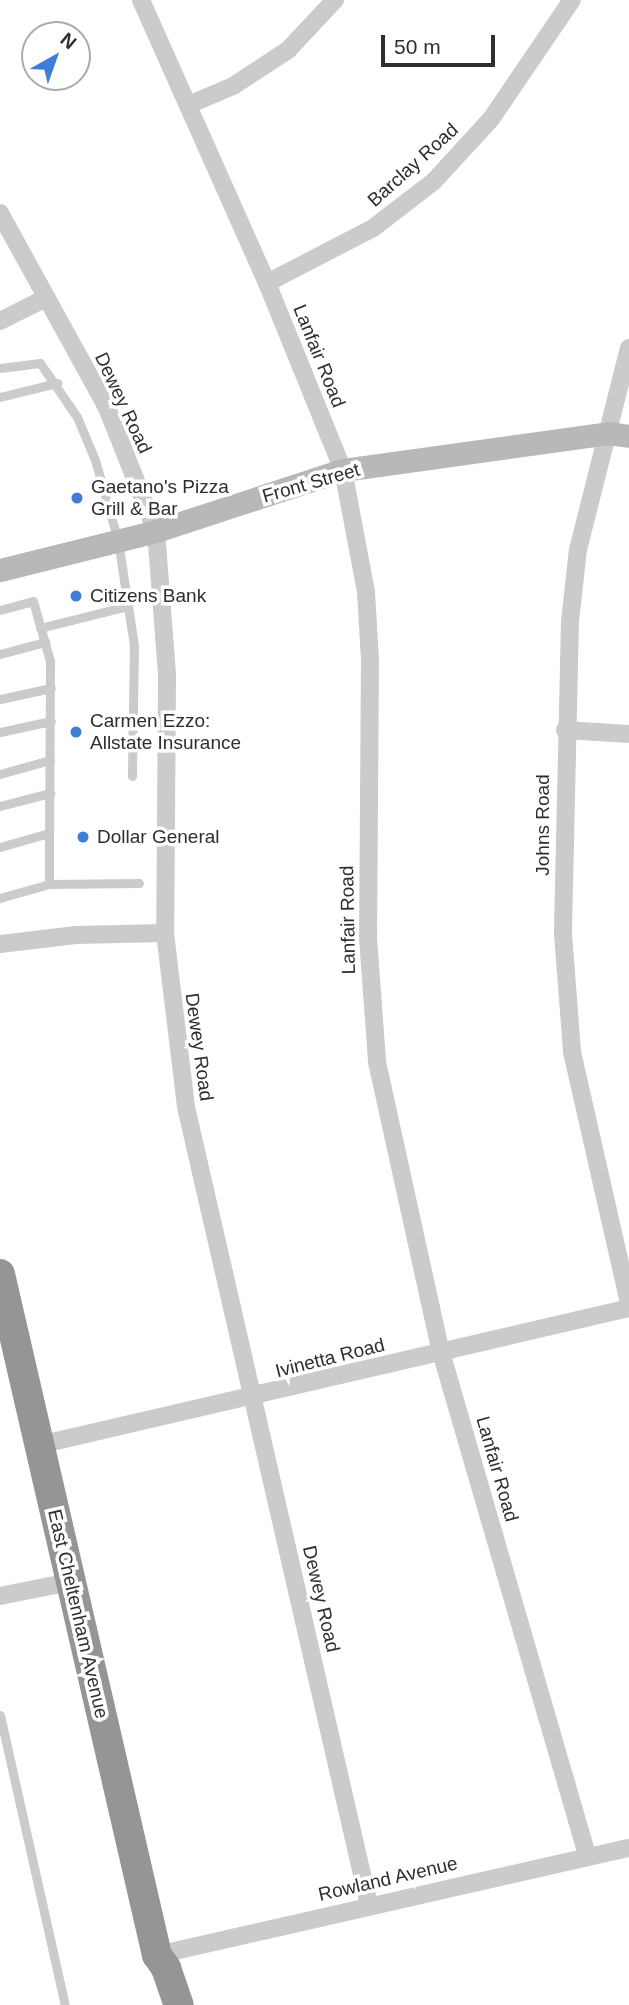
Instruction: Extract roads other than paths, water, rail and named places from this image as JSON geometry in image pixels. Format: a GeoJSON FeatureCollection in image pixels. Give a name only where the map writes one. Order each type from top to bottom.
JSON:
{"type":"FeatureCollection","features":[{"type":"Feature","properties":{"kind":"highway","name":"East Cheltenham Avenue"},"geometry":{"type":"LineString","coordinates":[[0,1274],[157,1955],[166,1968],[178,2005]]}},
{"type":"Feature","properties":{"kind":"highway","name":"East Cheltenham Avenue"},"geometry":{"type":"LineString","coordinates":[[157,1955],[152,1971],[160,2005]]}},
{"type":"Feature","properties":{"kind":"street","name":"Lanfair Road"},"geometry":{"type":"LineString","coordinates":[[141,0],[267,283],[343,470],[366,592],[370,660],[371,1015],[404,1199],[441,1352],[587,1855]]}},
{"type":"Feature","properties":{"kind":"street"},"geometry":{"type":"LineString","coordinates":[[188,105],[233,86],[288,50],[335,0]]}},
{"type":"Feature","properties":{"kind":"street","name":"Barclay Road"},"geometry":{"type":"LineString","coordinates":[[267,283],[373,228],[461,155],[513,89],[572,0]]}},
{"type":"Feature","properties":{"kind":"street","name":"Dewey Road"},"geometry":{"type":"LineString","coordinates":[[0,213],[107,408],[156,531],[167,676],[165,933],[186,1107],[369,1905]]}},
{"type":"Feature","properties":{"kind":"street"},"geometry":{"type":"LineString","coordinates":[[0,321],[46,298]]}},
{"type":"Feature","properties":{"kind":"street","name":"Johns Road"},"geometry":{"type":"LineString","coordinates":[[629,348],[618,434],[578,549],[565,730],[564,946],[572,1052],[629,1302]]}},
{"type":"Feature","properties":{"kind":"street","name":"Front Street"},"geometry":{"type":"LineString","coordinates":[[0,570],[156,531],[343,470],[618,434]]}},
{"type":"Feature","properties":{"kind":"street"},"geometry":{"type":"LineString","coordinates":[[565,730],[629,734]]}},
{"type":"Feature","properties":{"kind":"street"},"geometry":{"type":"LineString","coordinates":[[0,944],[75,935],[165,933]]}},
{"type":"Feature","properties":{"kind":"street","name":"Ivinetta Road"},"geometry":{"type":"LineString","coordinates":[[39,1445],[253,1398],[629,1308]]}},
{"type":"Feature","properties":{"kind":"street"},"geometry":{"type":"LineString","coordinates":[[0,1596],[70,1582]]}},
{"type":"Feature","properties":{"kind":"street","name":"Rowland Avenue"},"geometry":{"type":"LineString","coordinates":[[157,1955],[629,1847]]}},
{"type":"Feature","properties":{"kind":"lane"},"geometry":{"type":"LineString","coordinates":[[0,368],[40,363],[57,383],[96,460],[118,541],[134,645],[132,776]]}},
{"type":"Feature","properties":{"kind":"lane"},"geometry":{"type":"LineString","coordinates":[[0,397],[57,383]]}},
{"type":"Feature","properties":{"kind":"lane"},"geometry":{"type":"LineString","coordinates":[[0,610],[33,601],[45,642],[51,688],[49,884]]}},
{"type":"Feature","properties":{"kind":"lane"},"geometry":{"type":"LineString","coordinates":[[40,628],[128,606]]}},
{"type":"Feature","properties":{"kind":"lane"},"geometry":{"type":"LineString","coordinates":[[0,654],[45,642]]}},
{"type":"Feature","properties":{"kind":"lane"},"geometry":{"type":"LineString","coordinates":[[0,699],[51,688]]}},
{"type":"Feature","properties":{"kind":"lane"},"geometry":{"type":"LineString","coordinates":[[0,732],[51,721]]}},
{"type":"Feature","properties":{"kind":"lane"},"geometry":{"type":"LineString","coordinates":[[0,774],[50,760]]}},
{"type":"Feature","properties":{"kind":"lane"},"geometry":{"type":"LineString","coordinates":[[0,806],[50,793]]}},
{"type":"Feature","properties":{"kind":"lane"},"geometry":{"type":"LineString","coordinates":[[0,847],[49,833]]}},
{"type":"Feature","properties":{"kind":"lane"},"geometry":{"type":"LineString","coordinates":[[0,898],[49,884],[139,883]]}},
{"type":"Feature","properties":{"kind":"lane"},"geometry":{"type":"LineString","coordinates":[[0,1715],[66,2004]]}},
{"type":"Feature","properties":{"kind":"place","name":"Gaetano's Pizza Grill & Bar"},"geometry":{"type":"Point","coordinates":[77,498]}},
{"type":"Feature","properties":{"kind":"place","name":"Citizens Bank"},"geometry":{"type":"Point","coordinates":[76,596]}},
{"type":"Feature","properties":{"kind":"place","name":"Carmen Ezzo: Allstate Insurance"},"geometry":{"type":"Point","coordinates":[76,732]}},
{"type":"Feature","properties":{"kind":"place","name":"Dollar General"},"geometry":{"type":"Point","coordinates":[83,837]}}]}
